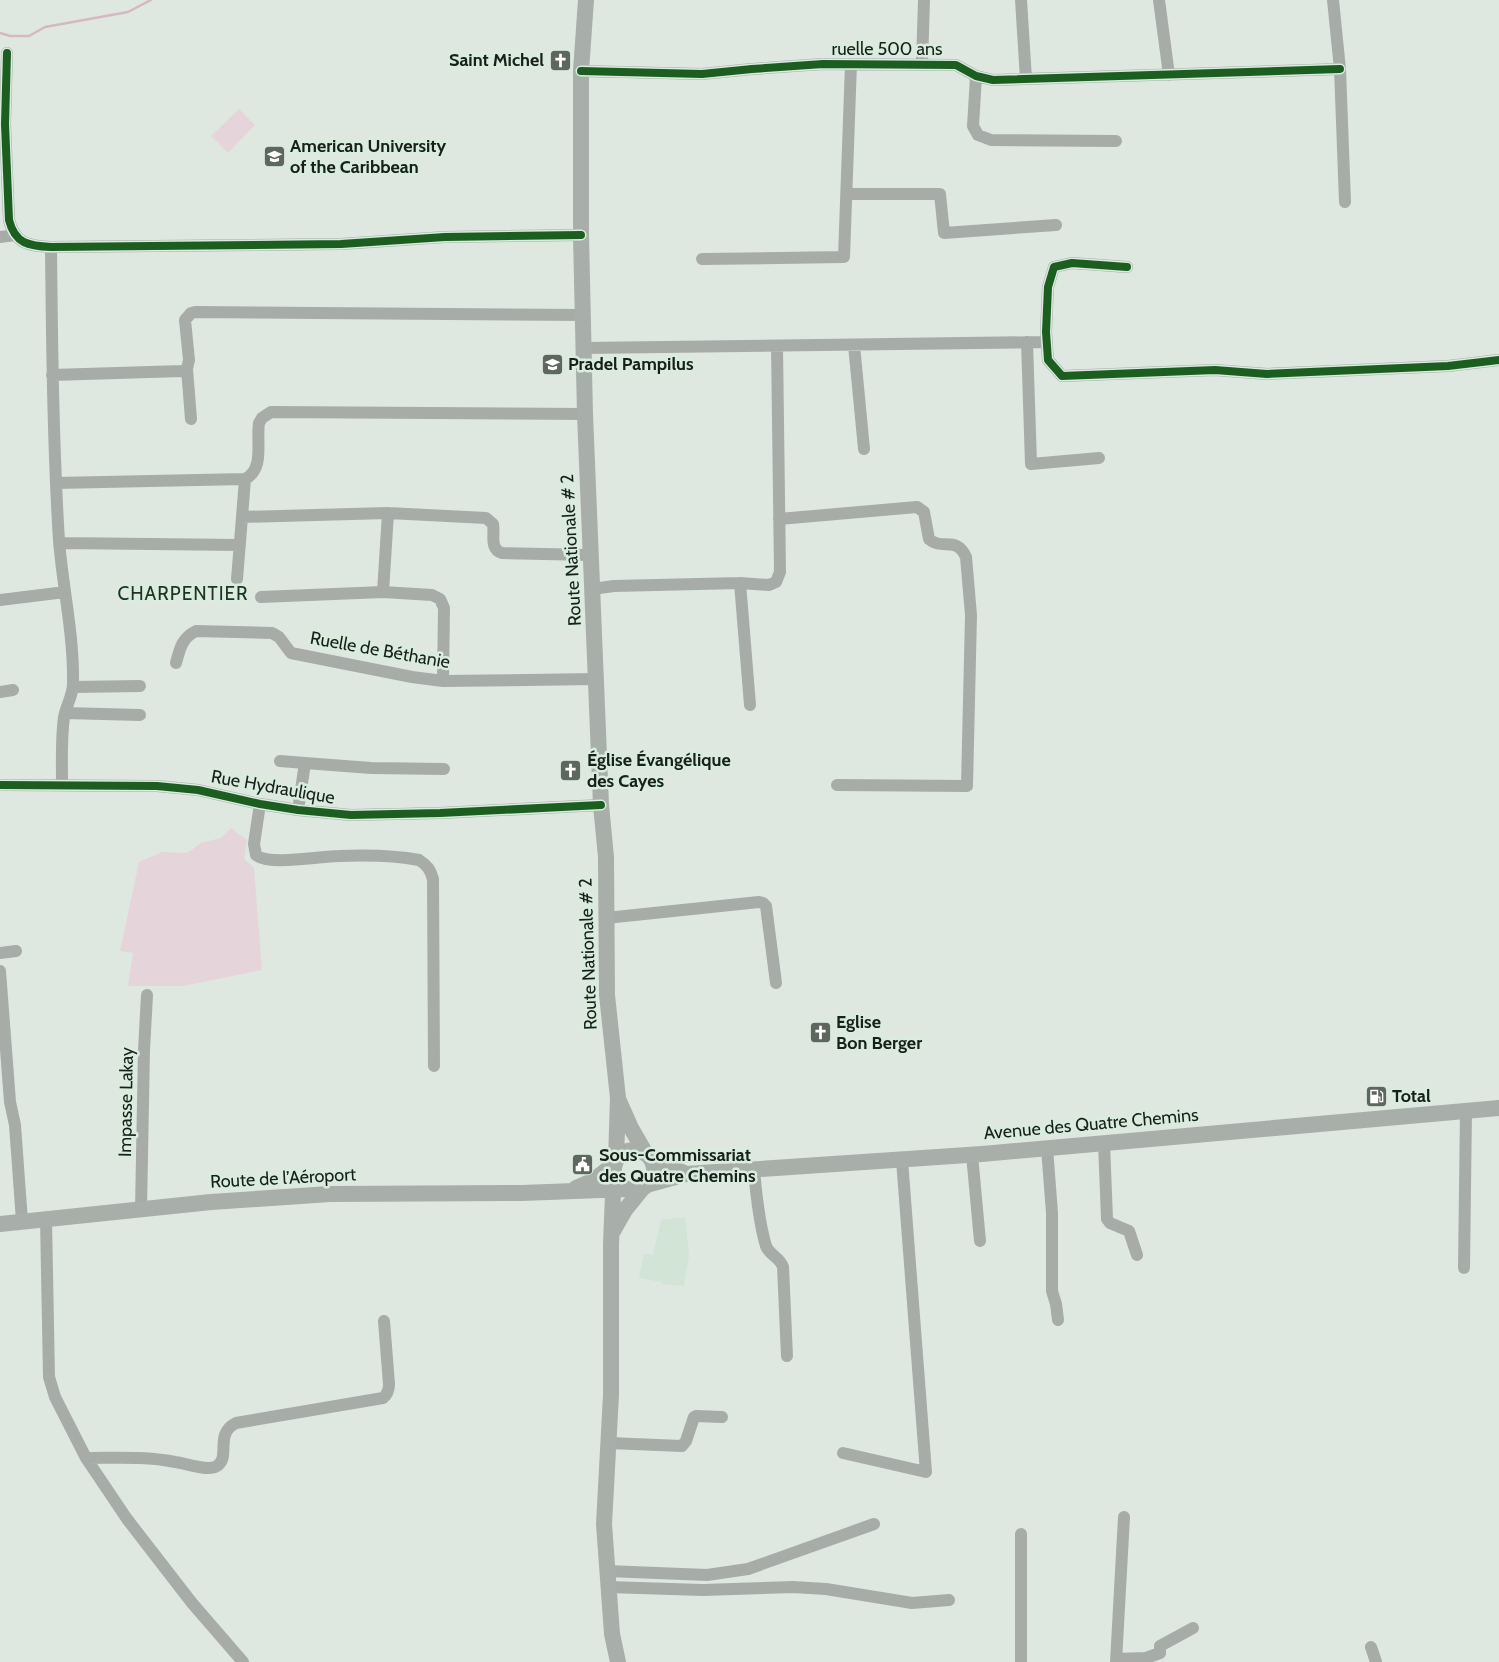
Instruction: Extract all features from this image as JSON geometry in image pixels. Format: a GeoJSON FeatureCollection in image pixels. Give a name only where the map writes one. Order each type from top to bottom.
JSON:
{"type":"FeatureCollection","features":[{"type":"Feature","properties":{"kind":"main road","name":"Route Nationale # 2"},"geometry":{"type":"LineString","coordinates":[[587,0],[581,71],[583,348],[601,805],[606,856],[607,996],[618,1098],[615,1165]]}},
{"type":"Feature","properties":{"kind":"main road","name":"Route Nationale # 2"},"geometry":{"type":"LineString","coordinates":[[618,1098],[631,1128],[648,1156]]}},
{"type":"Feature","properties":{"kind":"main road","name":"Avenue des Quatre Chemins"},"geometry":{"type":"LineString","coordinates":[[633,1188],[686,1174],[972,1155],[1499,1108]]}},
{"type":"Feature","properties":{"kind":"main road"},"geometry":{"type":"LineString","coordinates":[[618,1662],[612,1634],[604,1524],[611,1395],[612,1233],[633,1188],[652,1179],[654,1170],[648,1156],[633,1150],[621,1155],[615,1165],[617,1181],[633,1188]]}},
{"type":"Feature","properties":{"kind":"main road","name":"Avenue des Quatre Chemins"},"geometry":{"type":"LineString","coordinates":[[648,1156],[686,1174]]}},
{"type":"Feature","properties":{"kind":"main road","name":"Route de l’Aéroport"},"geometry":{"type":"LineString","coordinates":[[569,1191],[594,1180],[615,1165]]}},
{"type":"Feature","properties":{"kind":"main road","name":"Route de l’Aéroport"},"geometry":{"type":"LineString","coordinates":[[0,1224],[211,1202],[330,1194],[522,1194],[633,1188]]}},
{"type":"Feature","properties":{"kind":"main road"},"geometry":{"type":"LineString","coordinates":[[612,1233],[625,1210],[633,1188]]}},
{"type":"Feature","properties":{"kind":"street"},"geometry":{"type":"LineString","coordinates":[[922,64],[924,0]]}},
{"type":"Feature","properties":{"kind":"street"},"geometry":{"type":"LineString","coordinates":[[1021,0],[1026,79]]}},
{"type":"Feature","properties":{"kind":"street"},"geometry":{"type":"LineString","coordinates":[[1159,0],[1168,75]]}},
{"type":"Feature","properties":{"kind":"street"},"geometry":{"type":"LineString","coordinates":[[1333,0],[1340,69],[1345,202]]}},
{"type":"Feature","properties":{"kind":"street"},"geometry":{"type":"LineString","coordinates":[[7,53],[4,124],[9,220],[15,235],[27,244],[51,247],[341,244],[445,237],[581,235]]}},
{"type":"Feature","properties":{"kind":"street","name":"ruelle 500 ans"},"geometry":{"type":"LineString","coordinates":[[581,71],[702,74],[752,68],[823,64],[922,64],[956,65],[976,76],[993,80],[1340,69]]}},
{"type":"Feature","properties":{"kind":"street"},"geometry":{"type":"LineString","coordinates":[[702,259],[844,257],[851,64]]}},
{"type":"Feature","properties":{"kind":"street"},"geometry":{"type":"LineString","coordinates":[[976,76],[973,126],[978,135],[991,140],[1116,141]]}},
{"type":"Feature","properties":{"kind":"street"},"geometry":{"type":"LineString","coordinates":[[846,194],[940,194],[944,233],[1056,225]]}},
{"type":"Feature","properties":{"kind":"street"},"geometry":{"type":"LineString","coordinates":[[0,236],[15,235]]}},
{"type":"Feature","properties":{"kind":"street"},"geometry":{"type":"LineString","coordinates":[[51,247],[52,375],[56,483],[60,543],[70,625],[73,687],[65,713],[62,734],[62,785]]}},
{"type":"Feature","properties":{"kind":"street"},"geometry":{"type":"LineString","coordinates":[[1127,267],[1072,263],[1054,267],[1048,287],[1046,332],[1048,360],[1062,376],[1215,370],[1267,374],[1448,366],[1499,360]]}},
{"type":"Feature","properties":{"kind":"street"},"geometry":{"type":"LineString","coordinates":[[191,419],[187,369],[190,360],[185,320],[195,312],[583,315]]}},
{"type":"Feature","properties":{"kind":"street"},"geometry":{"type":"LineString","coordinates":[[1027,342],[1031,464],[1099,458]]}},
{"type":"Feature","properties":{"kind":"street"},"geometry":{"type":"LineString","coordinates":[[583,348],[1047,342]]}},
{"type":"Feature","properties":{"kind":"street"},"geometry":{"type":"LineString","coordinates":[[854,345],[864,448]]}},
{"type":"Feature","properties":{"kind":"street"},"geometry":{"type":"LineString","coordinates":[[592,589],[614,586],[740,583],[769,585],[776,582],[779,578],[777,346]]}},
{"type":"Feature","properties":{"kind":"street"},"geometry":{"type":"LineString","coordinates":[[52,375],[182,371],[187,369]]}},
{"type":"Feature","properties":{"kind":"street"},"geometry":{"type":"LineString","coordinates":[[56,483],[245,479],[251,476],[258,463],[260,423],[262,418],[271,412],[585,414]]}},
{"type":"Feature","properties":{"kind":"street"},"geometry":{"type":"LineString","coordinates":[[237,579],[245,479]]}},
{"type":"Feature","properties":{"kind":"street"},"geometry":{"type":"LineString","coordinates":[[779,519],[917,507],[924,512],[929,539],[937,544],[953,544],[958,546],[963,550],[966,557],[971,615],[968,786],[836,785]]}},
{"type":"Feature","properties":{"kind":"street"},"geometry":{"type":"LineString","coordinates":[[242,517],[388,513],[486,518],[493,524],[495,550],[502,553],[590,555]]}},
{"type":"Feature","properties":{"kind":"street"},"geometry":{"type":"LineString","coordinates":[[383,592],[388,513]]}},
{"type":"Feature","properties":{"kind":"street"},"geometry":{"type":"LineString","coordinates":[[60,543],[240,545]]}},
{"type":"Feature","properties":{"kind":"street"},"geometry":{"type":"LineString","coordinates":[[740,583],[750,705]]}},
{"type":"Feature","properties":{"kind":"street"},"geometry":{"type":"LineString","coordinates":[[0,600],[65,592]]}},
{"type":"Feature","properties":{"kind":"street"},"geometry":{"type":"LineString","coordinates":[[261,597],[383,592],[432,595],[443,603],[442,681]]}},
{"type":"Feature","properties":{"kind":"street","name":"Ruelle de Béthanie"},"geometry":{"type":"LineString","coordinates":[[176,662],[183,641],[189,634],[196,631],[272,633],[279,637],[291,653],[412,677],[442,681],[597,679]]}},
{"type":"Feature","properties":{"kind":"street"},"geometry":{"type":"LineString","coordinates":[[73,687],[140,686]]}},
{"type":"Feature","properties":{"kind":"street"},"geometry":{"type":"LineString","coordinates":[[0,692],[13,690]]}},
{"type":"Feature","properties":{"kind":"street"},"geometry":{"type":"LineString","coordinates":[[65,713],[140,715]]}},
{"type":"Feature","properties":{"kind":"street"},"geometry":{"type":"LineString","coordinates":[[280,760],[371,768],[444,769]]}},
{"type":"Feature","properties":{"kind":"street"},"geometry":{"type":"LineString","coordinates":[[298,810],[305,763]]}},
{"type":"Feature","properties":{"kind":"street","name":"Rue Hydraulique"},"geometry":{"type":"LineString","coordinates":[[0,786],[157,786],[198,790],[260,804],[298,810],[351,815],[440,813],[601,805]]}},
{"type":"Feature","properties":{"kind":"street"},"geometry":{"type":"LineString","coordinates":[[260,804],[254,844],[256,855],[264,860],[372,856],[419,860],[426,864],[430,870],[432,878],[434,1066]]}},
{"type":"Feature","properties":{"kind":"street"},"geometry":{"type":"LineString","coordinates":[[606,918],[763,903],[766,906],[776,983]]}},
{"type":"Feature","properties":{"kind":"street"},"geometry":{"type":"LineString","coordinates":[[0,953],[16,951]]}},
{"type":"Feature","properties":{"kind":"street"},"geometry":{"type":"LineString","coordinates":[[0,971],[0,987],[4,1003],[10,1102],[16,1132],[22,1221]]}},
{"type":"Feature","properties":{"kind":"street","name":"Impasse Lakay"},"geometry":{"type":"LineString","coordinates":[[141,1209],[147,995]]}},
{"type":"Feature","properties":{"kind":"street"},"geometry":{"type":"LineString","coordinates":[[1464,1268],[1466,1111]]}},
{"type":"Feature","properties":{"kind":"street"},"geometry":{"type":"LineString","coordinates":[[1104,1143],[1107,1219],[1110,1223],[1129,1231],[1137,1255]]}},
{"type":"Feature","properties":{"kind":"street"},"geometry":{"type":"LineString","coordinates":[[1047,1148],[1052,1213],[1052,1291],[1058,1320]]}},
{"type":"Feature","properties":{"kind":"street"},"geometry":{"type":"LineString","coordinates":[[972,1155],[980,1241]]}},
{"type":"Feature","properties":{"kind":"street"},"geometry":{"type":"LineString","coordinates":[[843,1453],[926,1472],[902,1160]]}},
{"type":"Feature","properties":{"kind":"street"},"geometry":{"type":"LineString","coordinates":[[754,1169],[757,1200],[766,1247],[780,1260],[783,1267],[787,1356]]}},
{"type":"Feature","properties":{"kind":"street"},"geometry":{"type":"LineString","coordinates":[[46,1219],[49,1377],[55,1397],[86,1458],[127,1519],[192,1603],[243,1662]]}},
{"type":"Feature","properties":{"kind":"street"},"geometry":{"type":"LineString","coordinates":[[86,1458],[133,1457],[159,1459],[213,1468],[218,1466],[222,1459],[225,1432],[236,1423],[383,1398],[387,1396],[389,1384],[384,1321]]}},
{"type":"Feature","properties":{"kind":"street"},"geometry":{"type":"LineString","coordinates":[[609,1443],[682,1446],[686,1441],[694,1417],[722,1417]]}},
{"type":"Feature","properties":{"kind":"street"},"geometry":{"type":"LineString","coordinates":[[1124,1517],[1116,1660],[1146,1658],[1160,1653],[1160,1646],[1193,1628]]}},
{"type":"Feature","properties":{"kind":"street"},"geometry":{"type":"LineString","coordinates":[[607,1579],[707,1575],[748,1570],[874,1524]]}},
{"type":"Feature","properties":{"kind":"street"},"geometry":{"type":"LineString","coordinates":[[1020,1662],[1021,1534]]}},
{"type":"Feature","properties":{"kind":"street"},"geometry":{"type":"LineString","coordinates":[[607,1579],[703,1590],[793,1587],[826,1589],[912,1604],[949,1600]]}},
{"type":"Feature","properties":{"kind":"street"},"geometry":{"type":"LineString","coordinates":[[1371,1647],[1376,1662]]}},
{"type":"Feature","properties":{"kind":"shaded area"},"geometry":{"type":"Polygon","coordinates":[[[239,109],[255,125],[228,153],[211,136],[239,109]]]}},
{"type":"Feature","properties":{"kind":"shaded area"},"geometry":{"type":"Polygon","coordinates":[[[231,828],[247,840],[244,859],[254,868],[262,970],[183,986],[128,986],[133,953],[120,951],[139,862],[162,852],[187,853],[201,843],[221,838],[231,828]]]}},
{"type":"Feature","properties":{"kind":"shaded area"},"geometry":{"type":"Polygon","coordinates":[[[685,1217],[689,1255],[684,1286],[662,1284],[662,1282],[639,1278],[644,1254],[653,1255],[661,1220],[685,1217]]]}},
{"type":"Feature","properties":{"kind":"waterway"},"geometry":{"type":"LineString","coordinates":[[0,33],[10,36],[29,36],[45,27],[128,12],[151,0]]}},
{"type":"Feature","properties":{"kind":"cycle path"},"geometry":{"type":"LineString","coordinates":[[7,53],[5,124],[9,220],[19,239],[36,246],[341,244],[445,237],[581,235]]}},
{"type":"Feature","properties":{"kind":"cycle path"},"geometry":{"type":"LineString","coordinates":[[581,71],[702,74],[823,64],[956,65],[976,76],[993,80],[1340,69]]}},
{"type":"Feature","properties":{"kind":"cycle path"},"geometry":{"type":"LineString","coordinates":[[1127,267],[1072,263],[1054,267],[1048,287],[1046,332],[1048,360],[1062,376],[1215,370],[1267,374],[1448,366],[1499,360]]}},
{"type":"Feature","properties":{"kind":"cycle path"},"geometry":{"type":"LineString","coordinates":[[0,785],[157,786],[198,790],[260,804],[298,810],[351,815],[440,813],[601,805]]}},
{"type":"Feature","properties":{"kind":"place","name":"Saint Michel"},"geometry":{"type":"Point","coordinates":[560,60]}},
{"type":"Feature","properties":{"kind":"place","name":"American University of the Caribbean"},"geometry":{"type":"Point","coordinates":[274,156]}},
{"type":"Feature","properties":{"kind":"place","name":"Pradel Pampilus"},"geometry":{"type":"Point","coordinates":[552,364]}},
{"type":"Feature","properties":{"kind":"place","name":"Église Évangélique des Cayes"},"geometry":{"type":"Point","coordinates":[571,770]}},
{"type":"Feature","properties":{"kind":"place","name":"Eglise Bon Berger"},"geometry":{"type":"Point","coordinates":[820,1032]}},
{"type":"Feature","properties":{"kind":"place","name":"Total"},"geometry":{"type":"Point","coordinates":[1376,1096]}},
{"type":"Feature","properties":{"kind":"place","name":"Sous-Commissariat des Quatre Chemins"},"geometry":{"type":"Point","coordinates":[583,1165]}},
{"type":"Feature","properties":{"kind":"district","name":"CHARPENTIER"},"geometry":{"type":"Point","coordinates":[183,593]}}]}
